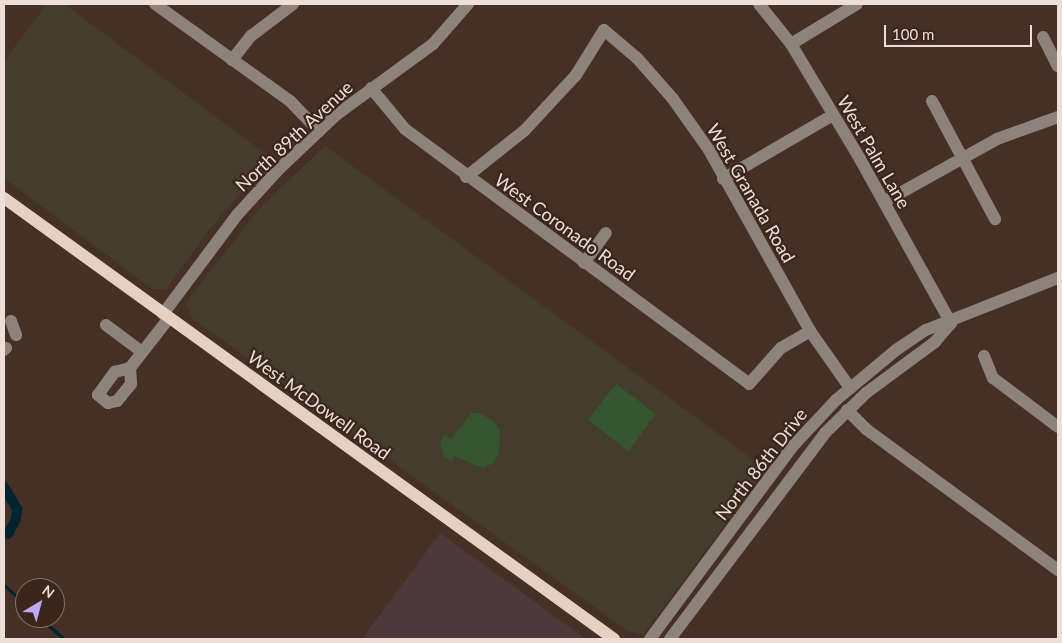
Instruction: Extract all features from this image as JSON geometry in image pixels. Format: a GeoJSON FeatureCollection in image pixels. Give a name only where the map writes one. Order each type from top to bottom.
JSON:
{"type":"FeatureCollection","features":[{"type":"Feature","properties":{"kind":"main road","name":"West McDowell Road"},"geometry":{"type":"LineString","coordinates":[[4,198],[614,639]]}},
{"type":"Feature","properties":{"kind":"street"},"geometry":{"type":"LineString","coordinates":[[155,4],[290,101],[319,131]]}},
{"type":"Feature","properties":{"kind":"street"},"geometry":{"type":"LineString","coordinates":[[232,60],[251,36],[293,4]]}},
{"type":"Feature","properties":{"kind":"street","name":"North 89th Avenue"},"geometry":{"type":"LineString","coordinates":[[130,368],[237,215],[277,171],[319,131],[371,88],[433,44],[468,4]]}},
{"type":"Feature","properties":{"kind":"street","name":"West Palm Lane"},"geometry":{"type":"LineString","coordinates":[[759,4],[791,44],[884,202],[951,323]]}},
{"type":"Feature","properties":{"kind":"street"},"geometry":{"type":"LineString","coordinates":[[791,44],[857,4]]}},
{"type":"Feature","properties":{"kind":"street","name":"West Granada Road"},"geometry":{"type":"LineString","coordinates":[[466,177],[525,130],[576,75],[604,30],[637,58],[674,99],[709,150],[723,179],[810,332],[850,388]]}},
{"type":"Feature","properties":{"kind":"street"},"geometry":{"type":"LineString","coordinates":[[1043,37],[1058,66]]}},
{"type":"Feature","properties":{"kind":"street","name":"West Coronado Road"},"geometry":{"type":"LineString","coordinates":[[371,88],[396,122],[466,177],[749,384],[781,348],[810,332]]}},
{"type":"Feature","properties":{"kind":"street"},"geometry":{"type":"LineString","coordinates":[[932,101],[996,219]]}},
{"type":"Feature","properties":{"kind":"street"},"geometry":{"type":"LineString","coordinates":[[723,179],[833,115]]}},
{"type":"Feature","properties":{"kind":"street"},"geometry":{"type":"LineString","coordinates":[[884,202],[997,139],[1058,117]]}},
{"type":"Feature","properties":{"kind":"street"},"geometry":{"type":"LineString","coordinates":[[584,263],[606,233]]}},
{"type":"Feature","properties":{"kind":"street","name":"North 86th Drive"},"geometry":{"type":"LineString","coordinates":[[650,639],[804,433],[850,388],[926,330],[951,323],[1016,293],[1058,278]]}},
{"type":"Feature","properties":{"kind":"street"},"geometry":{"type":"LineString","coordinates":[[11,321],[16,335]]}},
{"type":"Feature","properties":{"kind":"street","name":"North 86th Drive"},"geometry":{"type":"LineString","coordinates":[[670,639],[816,444],[847,410],[935,342],[951,323]]}},
{"type":"Feature","properties":{"kind":"street"},"geometry":{"type":"LineString","coordinates":[[106,325],[142,352]]}},
{"type":"Feature","properties":{"kind":"street"},"geometry":{"type":"LineString","coordinates":[[984,356],[993,378],[1058,427]]}},
{"type":"Feature","properties":{"kind":"street"},"geometry":{"type":"LineString","coordinates":[[847,410],[866,429],[1058,570]]}},
{"type":"Feature","properties":{"kind":"street"},"geometry":{"type":"LineString","coordinates":[[804,433],[816,444]]}},
{"type":"Feature","properties":{"kind":"shaded area"},"geometry":{"type":"Polygon","coordinates":[[[47,4],[64,4],[271,158],[209,230],[166,289],[152,289],[4,178],[4,61],[47,4]]]}},
{"type":"Feature","properties":{"kind":"shaded area"},"geometry":{"type":"Polygon","coordinates":[[[325,146],[766,469],[643,635],[628,631],[192,318],[187,304],[191,296],[259,209],[325,146]]]}},
{"type":"Feature","properties":{"kind":"shaded area"},"geometry":{"type":"Polygon","coordinates":[[[440,533],[586,639],[362,639],[440,533]]]}},
{"type":"Feature","properties":{"kind":"green space"},"geometry":{"type":"Polygon","coordinates":[[[616,384],[656,414],[628,451],[588,420],[616,384]]]}},
{"type":"Feature","properties":{"kind":"green space"},"geometry":{"type":"Polygon","coordinates":[[[472,413],[480,413],[494,422],[500,430],[499,454],[493,463],[483,468],[454,456],[451,461],[444,456],[440,442],[445,435],[451,439],[472,413]]]}},
{"type":"Feature","properties":{"kind":"waterway"},"geometry":{"type":"LineString","coordinates":[[4,487],[17,509],[16,519],[8,534]]}},
{"type":"Feature","properties":{"kind":"waterway"},"geometry":{"type":"LineString","coordinates":[[4,585],[15,595]]}},
{"type":"Feature","properties":{"kind":"waterway"},"geometry":{"type":"LineString","coordinates":[[51,628],[64,639]]}}]}
